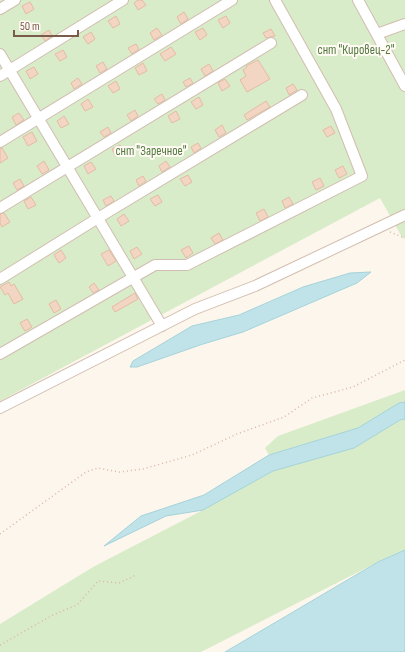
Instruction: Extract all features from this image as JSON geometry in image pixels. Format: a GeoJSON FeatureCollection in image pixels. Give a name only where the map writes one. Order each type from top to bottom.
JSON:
{"type":"FeatureCollection","features":[{"type":"Feature","properties":{"kind":"street"},"geometry":{"type":"LineString","coordinates":[[0,9],[15,0]]}},
{"type":"Feature","properties":{"kind":"street"},"geometry":{"type":"LineString","coordinates":[[0,76],[123,0]]}},
{"type":"Feature","properties":{"kind":"street"},"geometry":{"type":"LineString","coordinates":[[0,142],[232,0]]}},
{"type":"Feature","properties":{"kind":"street"},"geometry":{"type":"LineString","coordinates":[[0,354],[155,266],[187,264],[362,176],[336,109],[275,0]]}},
{"type":"Feature","properties":{"kind":"street"},"geometry":{"type":"LineString","coordinates":[[358,0],[405,86]]}},
{"type":"Feature","properties":{"kind":"street"},"geometry":{"type":"LineString","coordinates":[[377,34],[405,24]]}},
{"type":"Feature","properties":{"kind":"street"},"geometry":{"type":"LineString","coordinates":[[0,208],[270,43]]}},
{"type":"Feature","properties":{"kind":"street"},"geometry":{"type":"LineString","coordinates":[[0,54],[40,118],[162,326]]}},
{"type":"Feature","properties":{"kind":"street"},"geometry":{"type":"LineString","coordinates":[[0,279],[302,95]]}},
{"type":"Feature","properties":{"kind":"street"},"geometry":{"type":"LineString","coordinates":[[0,408],[195,309],[255,286],[405,215]]}},
{"type":"Feature","properties":{"kind":"path"},"geometry":{"type":"LineString","coordinates":[[0,534],[86,472],[98,468],[119,472],[143,469],[192,455],[238,434],[284,417],[312,398],[353,387],[405,360]]}},
{"type":"Feature","properties":{"kind":"path"},"geometry":{"type":"LineString","coordinates":[[0,645],[33,626],[77,605],[98,581],[119,583],[136,575]]}},
{"type":"Feature","properties":{"kind":"green space","name":"снт \"Заречное\""},"geometry":{"type":"Polygon","coordinates":[[[0,0],[405,0],[405,238],[403,239],[380,198],[0,401],[0,0]]]}},
{"type":"Feature","properties":{"kind":"green space"},"geometry":{"type":"Polygon","coordinates":[[[405,390],[405,402],[399,403],[358,428],[269,455],[265,448],[278,436],[405,390]]]}},
{"type":"Feature","properties":{"kind":"green space"},"geometry":{"type":"Polygon","coordinates":[[[405,419],[405,550],[378,562],[201,652],[0,652],[0,624],[93,567],[203,510],[273,471],[354,448],[400,420],[405,419]]]}},
{"type":"Feature","properties":{"kind":"water"},"geometry":{"type":"Polygon","coordinates":[[[371,272],[357,283],[243,332],[137,367],[130,367],[133,361],[192,326],[239,315],[303,287],[350,273],[371,272]]]}},
{"type":"Feature","properties":{"kind":"water"},"geometry":{"type":"Polygon","coordinates":[[[405,402],[405,419],[400,420],[354,448],[273,471],[203,510],[166,516],[104,546],[141,516],[204,495],[269,455],[358,428],[399,403],[405,402]]]}},
{"type":"Feature","properties":{"kind":"water"},"geometry":{"type":"Polygon","coordinates":[[[405,550],[405,652],[225,652],[378,562],[405,550]]]}},
{"type":"Feature","properties":{"kind":"building"},"geometry":{"type":"Polygon","coordinates":[[[138,0],[142,0],[146,5],[138,10],[134,3],[138,0]]]}},
{"type":"Feature","properties":{"kind":"building"},"geometry":{"type":"Polygon","coordinates":[[[30,2],[34,9],[26,14],[22,6],[30,2]]]}},
{"type":"Feature","properties":{"kind":"building"},"geometry":{"type":"Polygon","coordinates":[[[184,12],[188,19],[181,24],[177,17],[184,12]]]}},
{"type":"Feature","properties":{"kind":"building"},"geometry":{"type":"Polygon","coordinates":[[[116,16],[120,24],[113,28],[108,21],[116,16]]]}},
{"type":"Feature","properties":{"kind":"building"},"geometry":{"type":"Polygon","coordinates":[[[226,16],[230,23],[223,28],[218,20],[226,16]]]}},
{"type":"Feature","properties":{"kind":"building"},"geometry":{"type":"Polygon","coordinates":[[[157,28],[162,35],[154,40],[150,33],[157,28]]]}},
{"type":"Feature","properties":{"kind":"building"},"geometry":{"type":"Polygon","coordinates":[[[203,28],[207,35],[200,40],[195,32],[203,28]]]}},
{"type":"Feature","properties":{"kind":"building"},"geometry":{"type":"Polygon","coordinates":[[[271,29],[275,36],[266,38],[263,33],[271,29]]]}},
{"type":"Feature","properties":{"kind":"building"},"geometry":{"type":"Polygon","coordinates":[[[49,30],[52,36],[45,41],[41,35],[49,30]]]}},
{"type":"Feature","properties":{"kind":"building"},"geometry":{"type":"Polygon","coordinates":[[[91,32],[95,39],[88,44],[83,37],[91,32]]]}},
{"type":"Feature","properties":{"kind":"building"},"geometry":{"type":"Polygon","coordinates":[[[136,44],[139,49],[132,54],[128,48],[136,44]]]}},
{"type":"Feature","properties":{"kind":"building"},"geometry":{"type":"Polygon","coordinates":[[[171,47],[176,54],[165,61],[160,54],[171,47]]]}},
{"type":"Feature","properties":{"kind":"building"},"geometry":{"type":"Polygon","coordinates":[[[63,50],[67,57],[60,61],[55,54],[63,50]]]}},
{"type":"Feature","properties":{"kind":"building"},"geometry":{"type":"Polygon","coordinates":[[[258,60],[270,79],[247,92],[240,80],[246,76],[243,70],[247,67],[246,66],[258,60]]]}},
{"type":"Feature","properties":{"kind":"building"},"geometry":{"type":"Polygon","coordinates":[[[103,62],[107,69],[100,73],[96,66],[103,62]]]}},
{"type":"Feature","properties":{"kind":"building"},"geometry":{"type":"Polygon","coordinates":[[[143,63],[147,71],[139,75],[135,68],[143,63]]]}},
{"type":"Feature","properties":{"kind":"building"},"geometry":{"type":"Polygon","coordinates":[[[209,64],[213,71],[205,76],[201,69],[209,64]]]}},
{"type":"Feature","properties":{"kind":"building"},"geometry":{"type":"Polygon","coordinates":[[[34,67],[38,74],[30,79],[26,71],[34,67]]]}},
{"type":"Feature","properties":{"kind":"building"},"geometry":{"type":"Polygon","coordinates":[[[78,78],[82,84],[74,89],[71,83],[78,78]]]}},
{"type":"Feature","properties":{"kind":"building"},"geometry":{"type":"Polygon","coordinates":[[[190,78],[193,83],[186,87],[183,82],[190,78]]]}},
{"type":"Feature","properties":{"kind":"building"},"geometry":{"type":"Polygon","coordinates":[[[225,79],[230,86],[222,91],[218,83],[225,79]]]}},
{"type":"Feature","properties":{"kind":"building"},"geometry":{"type":"Polygon","coordinates":[[[116,81],[120,89],[113,93],[108,86],[116,81]]]}},
{"type":"Feature","properties":{"kind":"building"},"geometry":{"type":"Polygon","coordinates":[[[293,84],[297,90],[289,95],[286,88],[293,84]]]}},
{"type":"Feature","properties":{"kind":"building"},"geometry":{"type":"Polygon","coordinates":[[[162,94],[165,100],[158,104],[154,99],[162,94]]]}},
{"type":"Feature","properties":{"kind":"building"},"geometry":{"type":"Polygon","coordinates":[[[199,97],[203,105],[196,109],[191,102],[199,97]]]}},
{"type":"Feature","properties":{"kind":"building"},"geometry":{"type":"Polygon","coordinates":[[[88,99],[93,107],[85,111],[81,104],[88,99]]]}},
{"type":"Feature","properties":{"kind":"building"},"geometry":{"type":"Polygon","coordinates":[[[266,101],[270,107],[247,120],[244,115],[266,101]]]}},
{"type":"Feature","properties":{"kind":"building"},"geometry":{"type":"Polygon","coordinates":[[[135,110],[138,116],[131,121],[127,115],[135,110]]]}},
{"type":"Feature","properties":{"kind":"building"},"geometry":{"type":"Polygon","coordinates":[[[176,111],[180,119],[172,123],[168,116],[176,111]]]}},
{"type":"Feature","properties":{"kind":"building"},"geometry":{"type":"Polygon","coordinates":[[[19,113],[24,120],[16,125],[12,117],[19,113]]]}},
{"type":"Feature","properties":{"kind":"building"},"geometry":{"type":"Polygon","coordinates":[[[64,116],[69,124],[61,128],[57,121],[64,116]]]}},
{"type":"Feature","properties":{"kind":"building"},"geometry":{"type":"Polygon","coordinates":[[[222,125],[226,133],[219,137],[215,130],[222,125]]]}},
{"type":"Feature","properties":{"kind":"building"},"geometry":{"type":"Polygon","coordinates":[[[331,126],[335,133],[327,137],[323,130],[331,126]]]}},
{"type":"Feature","properties":{"kind":"building"},"geometry":{"type":"Polygon","coordinates":[[[108,127],[111,133],[104,137],[100,132],[108,127]]]}},
{"type":"Feature","properties":{"kind":"building"},"geometry":{"type":"Polygon","coordinates":[[[32,132],[37,141],[28,146],[23,137],[32,132]]]}},
{"type":"Feature","properties":{"kind":"building"},"geometry":{"type":"Polygon","coordinates":[[[198,143],[201,148],[194,153],[191,147],[198,143]]]}},
{"type":"Feature","properties":{"kind":"building"},"geometry":{"type":"Polygon","coordinates":[[[120,145],[124,152],[116,157],[112,149],[120,145]]]}},
{"type":"Feature","properties":{"kind":"building"},"geometry":{"type":"Polygon","coordinates":[[[0,148],[2,148],[8,158],[0,163],[0,148]]]}},
{"type":"Feature","properties":{"kind":"building"},"geometry":{"type":"Polygon","coordinates":[[[44,161],[49,170],[42,174],[37,166],[44,161]]]}},
{"type":"Feature","properties":{"kind":"building"},"geometry":{"type":"Polygon","coordinates":[[[166,161],[170,167],[162,172],[159,166],[166,161]]]}},
{"type":"Feature","properties":{"kind":"building"},"geometry":{"type":"Polygon","coordinates":[[[91,162],[96,169],[88,174],[84,166],[91,162]]]}},
{"type":"Feature","properties":{"kind":"building"},"geometry":{"type":"Polygon","coordinates":[[[343,166],[347,174],[339,178],[335,170],[343,166]]]}},
{"type":"Feature","properties":{"kind":"building"},"geometry":{"type":"Polygon","coordinates":[[[188,175],[192,182],[185,186],[180,179],[188,175]]]}},
{"type":"Feature","properties":{"kind":"building"},"geometry":{"type":"Polygon","coordinates":[[[143,176],[146,181],[139,186],[136,180],[143,176]]]}},
{"type":"Feature","properties":{"kind":"building"},"geometry":{"type":"Polygon","coordinates":[[[320,178],[324,186],[316,190],[312,182],[320,178]]]}},
{"type":"Feature","properties":{"kind":"building"},"geometry":{"type":"Polygon","coordinates":[[[20,179],[24,186],[17,190],[13,183],[20,179]]]}},
{"type":"Feature","properties":{"kind":"building"},"geometry":{"type":"Polygon","coordinates":[[[158,195],[162,202],[155,206],[150,199],[158,195]]]}},
{"type":"Feature","properties":{"kind":"building"},"geometry":{"type":"Polygon","coordinates":[[[111,196],[114,201],[106,206],[103,200],[111,196]]]}},
{"type":"Feature","properties":{"kind":"building"},"geometry":{"type":"Polygon","coordinates":[[[31,197],[36,205],[28,209],[24,201],[31,197]]]}},
{"type":"Feature","properties":{"kind":"building"},"geometry":{"type":"Polygon","coordinates":[[[289,197],[293,204],[285,208],[282,201],[289,197]]]}},
{"type":"Feature","properties":{"kind":"building"},"geometry":{"type":"Polygon","coordinates":[[[264,209],[268,217],[260,221],[256,213],[264,209]]]}},
{"type":"Feature","properties":{"kind":"building"},"geometry":{"type":"Polygon","coordinates":[[[4,213],[10,222],[2,227],[0,223],[0,214],[4,213]]]}},
{"type":"Feature","properties":{"kind":"building"},"geometry":{"type":"Polygon","coordinates":[[[124,214],[129,221],[121,226],[117,219],[124,214]]]}},
{"type":"Feature","properties":{"kind":"building"},"geometry":{"type":"Polygon","coordinates":[[[219,233],[223,240],[215,244],[211,238],[219,233]]]}},
{"type":"Feature","properties":{"kind":"building"},"geometry":{"type":"Polygon","coordinates":[[[189,246],[193,253],[186,258],[181,250],[189,246]]]}},
{"type":"Feature","properties":{"kind":"building"},"geometry":{"type":"Polygon","coordinates":[[[137,247],[142,254],[134,259],[130,251],[137,247]]]}},
{"type":"Feature","properties":{"kind":"building"},"geometry":{"type":"Polygon","coordinates":[[[61,250],[66,258],[59,263],[54,255],[61,250]]]}},
{"type":"Feature","properties":{"kind":"building"},"geometry":{"type":"Polygon","coordinates":[[[109,250],[116,261],[108,266],[101,254],[109,250]]]}},
{"type":"Feature","properties":{"kind":"building"},"geometry":{"type":"Polygon","coordinates":[[[9,282],[11,286],[14,284],[23,299],[14,304],[8,293],[5,295],[0,287],[9,282]]]}},
{"type":"Feature","properties":{"kind":"building"},"geometry":{"type":"Polygon","coordinates":[[[94,283],[99,290],[93,293],[89,287],[94,283]]]}},
{"type":"Feature","properties":{"kind":"building"},"geometry":{"type":"Polygon","coordinates":[[[135,293],[138,299],[115,312],[112,307],[135,293]]]}},
{"type":"Feature","properties":{"kind":"building"},"geometry":{"type":"Polygon","coordinates":[[[56,300],[61,309],[54,313],[49,304],[56,300]]]}},
{"type":"Feature","properties":{"kind":"building"},"geometry":{"type":"Polygon","coordinates":[[[27,319],[32,327],[25,331],[20,323],[27,319]]]}},
{"type":"Feature","properties":{"kind":"park label","name":"снт \"Кировец-2\""},"geometry":{"type":"Point","coordinates":[356,49]}}]}
